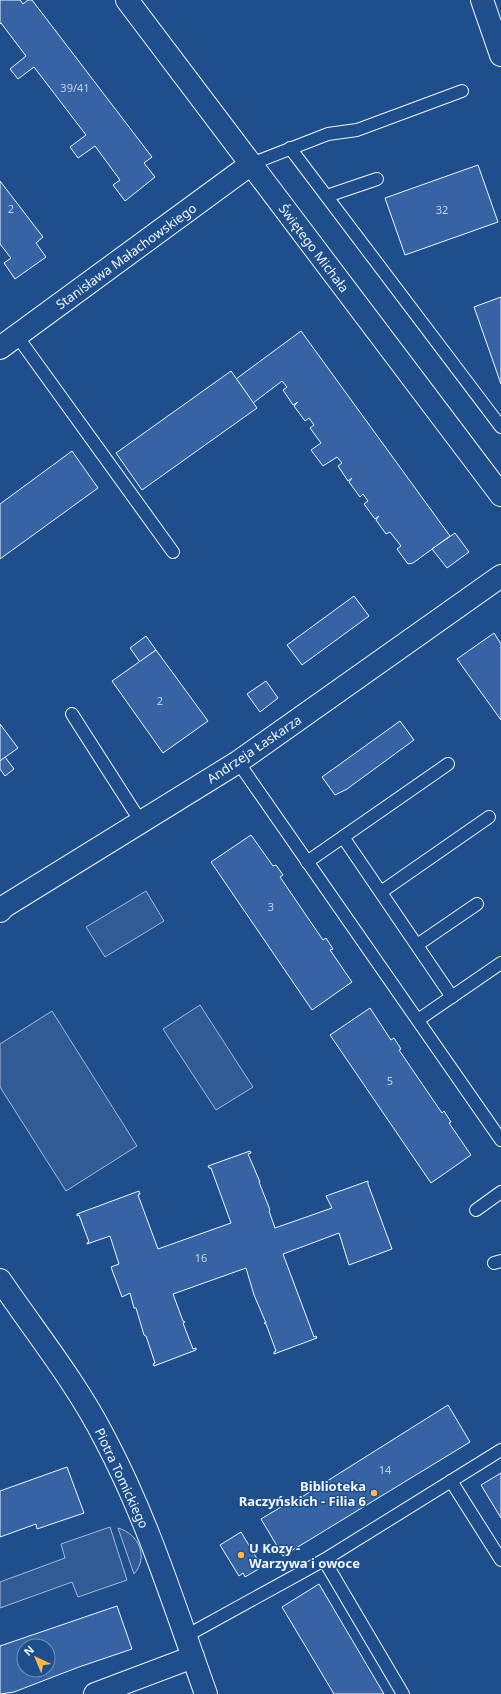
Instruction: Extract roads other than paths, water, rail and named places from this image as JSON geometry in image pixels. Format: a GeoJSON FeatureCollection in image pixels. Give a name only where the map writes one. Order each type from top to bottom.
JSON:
{"type":"FeatureCollection","features":[{"type":"Feature","properties":{"kind":"street","name":"Świętego Michała"},"geometry":{"type":"LineString","coordinates":[[127,0],[501,495]]}},
{"type":"Feature","properties":{"kind":"street"},"geometry":{"type":"LineString","coordinates":[[482,0],[501,55]]}},
{"type":"Feature","properties":{"kind":"street","name":"Stanisława Małachowskiego"},"geometry":{"type":"LineString","coordinates":[[9,342],[251,164]]}},
{"type":"Feature","properties":{"kind":"street","name":"Andrzeja Łaskarza"},"geometry":{"type":"LineString","coordinates":[[2,906],[238,762],[501,576]]}},
{"type":"Feature","properties":{"kind":"street","name":"Piotra Tomickiego"},"geometry":{"type":"LineString","coordinates":[[0,1280],[78,1391],[104,1438],[138,1506],[206,1694]]}},
{"type":"Feature","properties":{"kind":"street"},"geometry":{"type":"LineString","coordinates":[[95,1694],[192,1657]]}},
{"type":"Feature","properties":{"kind":"lane"},"geometry":{"type":"LineString","coordinates":[[251,164],[328,134],[357,130],[462,91]]}},
{"type":"Feature","properties":{"kind":"lane"},"geometry":{"type":"LineString","coordinates":[[290,148],[501,427]]}},
{"type":"Feature","properties":{"kind":"lane"},"geometry":{"type":"LineString","coordinates":[[327,196],[377,179]]}},
{"type":"Feature","properties":{"kind":"lane"},"geometry":{"type":"LineString","coordinates":[[9,342],[173,552]]}},
{"type":"Feature","properties":{"kind":"lane"},"geometry":{"type":"LineString","coordinates":[[72,714],[141,822]]}},
{"type":"Feature","properties":{"kind":"lane"},"geometry":{"type":"LineString","coordinates":[[238,762],[501,1140]]}},
{"type":"Feature","properties":{"kind":"lane"},"geometry":{"type":"LineString","coordinates":[[307,862],[448,764]]}},
{"type":"Feature","properties":{"kind":"lane"},"geometry":{"type":"LineString","coordinates":[[381,892],[489,817]]}},
{"type":"Feature","properties":{"kind":"lane"},"geometry":{"type":"LineString","coordinates":[[343,837],[452,997]]}},
{"type":"Feature","properties":{"kind":"lane"},"geometry":{"type":"LineString","coordinates":[[417,945],[477,904]]}},
{"type":"Feature","properties":{"kind":"lane"},"geometry":{"type":"LineString","coordinates":[[418,1020],[501,963]]}},
{"type":"Feature","properties":{"kind":"lane"},"geometry":{"type":"LineString","coordinates":[[476,1210],[501,1192]]}},
{"type":"Feature","properties":{"kind":"lane"},"geometry":{"type":"LineString","coordinates":[[186,1636],[324,1560],[501,1450]]}},
{"type":"Feature","properties":{"kind":"lane"},"geometry":{"type":"LineString","coordinates":[[452,1481],[501,1560]]}},
{"type":"Feature","properties":{"kind":"lane"},"geometry":{"type":"LineString","coordinates":[[324,1560],[403,1694]]}},
{"type":"Feature","properties":{"kind":"place","name":"Biblioteka Raczyńskich - Filia 6"},"geometry":{"type":"Point","coordinates":[374,1493]}},
{"type":"Feature","properties":{"kind":"place","name":"U Kozy - Warzywa i owoce"},"geometry":{"type":"Point","coordinates":[241,1555]}}]}
